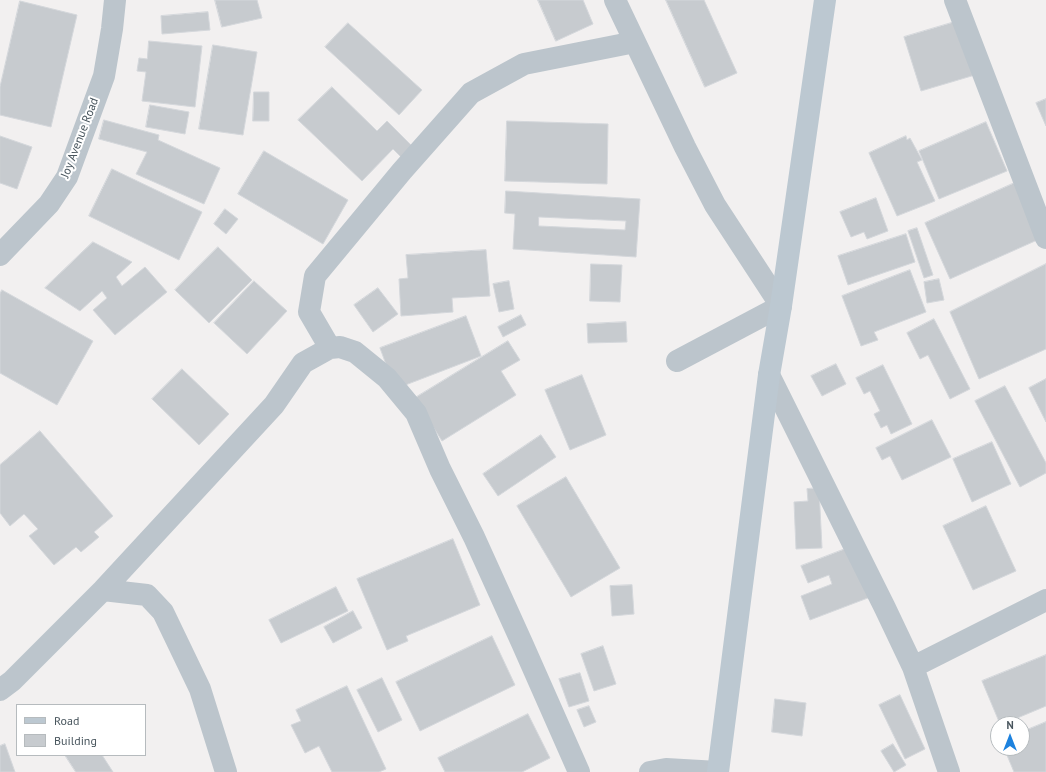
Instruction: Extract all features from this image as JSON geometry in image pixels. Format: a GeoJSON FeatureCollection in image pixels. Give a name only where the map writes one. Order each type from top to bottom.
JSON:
{"type":"FeatureCollection","features":[{"type":"Feature","properties":{"kind":"street","name":"Joy Avenue Road"},"geometry":{"type":"LineString","coordinates":[[0,255],[49,204],[67,177],[104,76],[115,0]]}},
{"type":"Feature","properties":{"kind":"street"},"geometry":{"type":"LineString","coordinates":[[615,0],[715,205],[781,306]]}},
{"type":"Feature","properties":{"kind":"street"},"geometry":{"type":"LineString","coordinates":[[650,772],[666,769],[718,772],[769,375],[781,306],[825,0]]}},
{"type":"Feature","properties":{"kind":"street"},"geometry":{"type":"LineString","coordinates":[[954,0],[1046,238]]}},
{"type":"Feature","properties":{"kind":"street"},"geometry":{"type":"LineString","coordinates":[[330,348],[309,312],[315,276],[402,172],[471,93],[524,64],[635,42]]}},
{"type":"Feature","properties":{"kind":"street"},"geometry":{"type":"LineString","coordinates":[[677,361],[781,306]]}},
{"type":"Feature","properties":{"kind":"street"},"geometry":{"type":"LineString","coordinates":[[0,690],[12,682],[103,590],[274,405],[303,364],[330,348],[340,347],[355,352],[387,378],[416,413],[440,469],[474,537],[516,628],[579,772]]}},
{"type":"Feature","properties":{"kind":"street"},"geometry":{"type":"LineString","coordinates":[[769,375],[913,667],[949,772]]}},
{"type":"Feature","properties":{"kind":"street"},"geometry":{"type":"LineString","coordinates":[[103,590],[146,595],[163,612],[200,689],[226,772]]}},
{"type":"Feature","properties":{"kind":"street"},"geometry":{"type":"LineString","coordinates":[[913,667],[1046,600]]}},
{"type":"Feature","properties":{"kind":"building"},"geometry":{"type":"Polygon","coordinates":[[[215,0],[257,0],[262,18],[222,27],[215,0]]]}},
{"type":"Feature","properties":{"kind":"building"},"geometry":{"type":"Polygon","coordinates":[[[538,0],[583,0],[593,24],[556,41],[538,0]]]}},
{"type":"Feature","properties":{"kind":"building"},"geometry":{"type":"Polygon","coordinates":[[[666,0],[704,0],[737,73],[705,87],[666,0]]]}},
{"type":"Feature","properties":{"kind":"building"},"geometry":{"type":"Polygon","coordinates":[[[20,1],[77,15],[51,127],[0,115],[0,87],[20,1]]]}},
{"type":"Feature","properties":{"kind":"building"},"geometry":{"type":"Polygon","coordinates":[[[208,12],[210,30],[162,34],[161,16],[208,12]]]}},
{"type":"Feature","properties":{"kind":"building"},"geometry":{"type":"Polygon","coordinates":[[[958,21],[975,75],[921,91],[904,37],[958,21]]]}},
{"type":"Feature","properties":{"kind":"building"},"geometry":{"type":"Polygon","coordinates":[[[348,23],[422,90],[399,115],[325,47],[348,23]]]}},
{"type":"Feature","properties":{"kind":"building"},"geometry":{"type":"Polygon","coordinates":[[[149,41],[202,46],[195,107],[142,101],[146,72],[137,71],[139,58],[147,59],[149,41]]]}},
{"type":"Feature","properties":{"kind":"building"},"geometry":{"type":"Polygon","coordinates":[[[213,45],[257,52],[243,135],[199,129],[213,45]]]}},
{"type":"Feature","properties":{"kind":"building"},"geometry":{"type":"Polygon","coordinates":[[[332,87],[377,131],[387,121],[416,150],[405,161],[393,149],[362,181],[298,120],[332,87]]]}},
{"type":"Feature","properties":{"kind":"building"},"geometry":{"type":"Polygon","coordinates":[[[254,92],[269,92],[269,121],[253,121],[254,92]]]}},
{"type":"Feature","properties":{"kind":"building"},"geometry":{"type":"Polygon","coordinates":[[[1046,99],[1046,126],[1036,103],[1046,99]]]}},
{"type":"Feature","properties":{"kind":"building"},"geometry":{"type":"Polygon","coordinates":[[[150,105],[189,112],[185,134],[146,127],[150,105]]]}},
{"type":"Feature","properties":{"kind":"building"},"geometry":{"type":"Polygon","coordinates":[[[104,120],[159,135],[158,140],[220,168],[204,204],[136,174],[147,152],[99,139],[104,120]]]}},
{"type":"Feature","properties":{"kind":"building"},"geometry":{"type":"Polygon","coordinates":[[[507,121],[608,124],[607,184],[505,181],[507,121]]]}},
{"type":"Feature","properties":{"kind":"building"},"geometry":{"type":"Polygon","coordinates":[[[986,122],[1007,171],[939,199],[919,151],[986,122]]]}},
{"type":"Feature","properties":{"kind":"building"},"geometry":{"type":"Polygon","coordinates":[[[0,136],[32,147],[17,189],[0,183],[0,136]]]}},
{"type":"Feature","properties":{"kind":"building"},"geometry":{"type":"Polygon","coordinates":[[[906,136],[907,140],[910,138],[922,160],[917,162],[935,201],[897,216],[869,153],[906,136]]]}},
{"type":"Feature","properties":{"kind":"building"},"geometry":{"type":"Polygon","coordinates":[[[264,151],[348,200],[323,244],[238,194],[264,151]]]}},
{"type":"Feature","properties":{"kind":"building"},"geometry":{"type":"Polygon","coordinates":[[[112,169],[202,212],[179,260],[89,216],[112,169]]]}},
{"type":"Feature","properties":{"kind":"building"},"geometry":{"type":"Polygon","coordinates":[[[1019,181],[1044,237],[950,279],[925,223],[1019,181]]]}},
{"type":"Feature","properties":{"kind":"building"},"geometry":{"type":"Polygon","coordinates":[[[506,191],[640,199],[636,257],[513,249],[515,214],[505,213],[506,191]],[[539,217],[539,226],[625,230],[626,221],[539,217]]]}},
{"type":"Feature","properties":{"kind":"building"},"geometry":{"type":"Polygon","coordinates":[[[876,198],[888,231],[867,239],[864,232],[851,237],[840,212],[876,198]]]}},
{"type":"Feature","properties":{"kind":"building"},"geometry":{"type":"Polygon","coordinates":[[[225,209],[238,219],[226,234],[214,224],[225,209]]]}},
{"type":"Feature","properties":{"kind":"building"},"geometry":{"type":"Polygon","coordinates":[[[917,228],[933,275],[924,278],[908,231],[917,228]]]}},
{"type":"Feature","properties":{"kind":"building"},"geometry":{"type":"Polygon","coordinates":[[[906,234],[915,262],[848,285],[838,256],[906,234]]]}},
{"type":"Feature","properties":{"kind":"building"},"geometry":{"type":"Polygon","coordinates":[[[93,242],[132,262],[116,277],[122,286],[145,267],[167,292],[115,335],[93,310],[107,298],[102,291],[80,311],[45,288],[93,242]]]}},
{"type":"Feature","properties":{"kind":"building"},"geometry":{"type":"Polygon","coordinates":[[[218,247],[252,280],[209,323],[175,290],[218,247]]]}},
{"type":"Feature","properties":{"kind":"building"},"geometry":{"type":"Polygon","coordinates":[[[486,250],[490,296],[452,298],[453,312],[401,316],[399,279],[408,278],[406,255],[486,250]]]}},
{"type":"Feature","properties":{"kind":"building"},"geometry":{"type":"Polygon","coordinates":[[[591,264],[622,265],[620,302],[590,301],[591,264]]]}},
{"type":"Feature","properties":{"kind":"building"},"geometry":{"type":"Polygon","coordinates":[[[1046,264],[1046,349],[979,379],[950,312],[1046,264]]]}},
{"type":"Feature","properties":{"kind":"building"},"geometry":{"type":"Polygon","coordinates":[[[910,270],[926,312],[874,332],[878,340],[861,346],[842,296],[910,270]]]}},
{"type":"Feature","properties":{"kind":"building"},"geometry":{"type":"Polygon","coordinates":[[[939,279],[944,300],[927,303],[924,282],[939,279]]]}},
{"type":"Feature","properties":{"kind":"building"},"geometry":{"type":"Polygon","coordinates":[[[254,281],[287,311],[247,354],[214,323],[254,281]]]}},
{"type":"Feature","properties":{"kind":"building"},"geometry":{"type":"Polygon","coordinates":[[[509,281],[514,309],[499,312],[493,284],[509,281]]]}},
{"type":"Feature","properties":{"kind":"building"},"geometry":{"type":"Polygon","coordinates":[[[378,288],[398,314],[373,332],[354,305],[378,288]]]}},
{"type":"Feature","properties":{"kind":"building"},"geometry":{"type":"Polygon","coordinates":[[[2,290],[93,341],[57,405],[0,373],[0,294],[2,290]]]}},
{"type":"Feature","properties":{"kind":"building"},"geometry":{"type":"Polygon","coordinates":[[[521,315],[526,325],[503,337],[498,327],[521,315]]]}},
{"type":"Feature","properties":{"kind":"building"},"geometry":{"type":"Polygon","coordinates":[[[466,316],[481,356],[395,389],[380,348],[466,316]]]}},
{"type":"Feature","properties":{"kind":"building"},"geometry":{"type":"Polygon","coordinates":[[[934,319],[970,389],[950,399],[928,355],[920,359],[907,333],[934,319]]]}},
{"type":"Feature","properties":{"kind":"building"},"geometry":{"type":"Polygon","coordinates":[[[626,322],[627,342],[588,343],[587,324],[626,322]]]}},
{"type":"Feature","properties":{"kind":"building"},"geometry":{"type":"Polygon","coordinates":[[[508,341],[520,360],[501,371],[516,395],[442,441],[415,398],[508,341]]]}},
{"type":"Feature","properties":{"kind":"building"},"geometry":{"type":"Polygon","coordinates":[[[836,364],[846,384],[822,396],[811,376],[836,364]]]}},
{"type":"Feature","properties":{"kind":"building"},"geometry":{"type":"Polygon","coordinates":[[[883,365],[912,424],[891,434],[887,425],[881,428],[874,414],[880,411],[870,391],[864,394],[856,378],[883,365]]]}},
{"type":"Feature","properties":{"kind":"building"},"geometry":{"type":"Polygon","coordinates":[[[182,369],[229,414],[199,445],[152,399],[182,369]]]}},
{"type":"Feature","properties":{"kind":"building"},"geometry":{"type":"Polygon","coordinates":[[[582,375],[606,435],[570,450],[545,390],[582,375]]]}},
{"type":"Feature","properties":{"kind":"building"},"geometry":{"type":"Polygon","coordinates":[[[1046,379],[1046,422],[1029,388],[1046,379]]]}},
{"type":"Feature","properties":{"kind":"building"},"geometry":{"type":"Polygon","coordinates":[[[1005,386],[1046,463],[1046,473],[1020,487],[975,401],[1005,386]]]}},
{"type":"Feature","properties":{"kind":"building"},"geometry":{"type":"Polygon","coordinates":[[[932,420],[951,457],[902,480],[890,456],[882,460],[876,448],[932,420]]]}},
{"type":"Feature","properties":{"kind":"building"},"geometry":{"type":"Polygon","coordinates":[[[40,431],[113,516],[94,532],[99,537],[81,552],[76,547],[54,565],[29,536],[38,529],[24,514],[10,526],[0,513],[0,465],[40,431]]]}},
{"type":"Feature","properties":{"kind":"building"},"geometry":{"type":"Polygon","coordinates":[[[541,435],[556,457],[498,496],[483,474],[541,435]]]}},
{"type":"Feature","properties":{"kind":"building"},"geometry":{"type":"Polygon","coordinates":[[[992,442],[1011,484],[972,502],[953,459],[992,442]]]}},
{"type":"Feature","properties":{"kind":"building"},"geometry":{"type":"Polygon","coordinates":[[[566,477],[620,568],[571,597],[517,506],[566,477]]]}},
{"type":"Feature","properties":{"kind":"building"},"geometry":{"type":"Polygon","coordinates":[[[819,488],[822,548],[796,549],[794,502],[808,501],[807,489],[819,488]]]}},
{"type":"Feature","properties":{"kind":"building"},"geometry":{"type":"Polygon","coordinates":[[[986,506],[1016,571],[973,590],[943,526],[986,506]]]}},
{"type":"Feature","properties":{"kind":"building"},"geometry":{"type":"Polygon","coordinates":[[[453,539],[480,605],[406,636],[408,641],[387,650],[357,579],[453,539]]]}},
{"type":"Feature","properties":{"kind":"building"},"geometry":{"type":"Polygon","coordinates":[[[853,546],[873,596],[810,620],[801,596],[832,584],[829,575],[808,583],[801,566],[853,546]]]}},
{"type":"Feature","properties":{"kind":"building"},"geometry":{"type":"Polygon","coordinates":[[[632,585],[634,614],[612,616],[610,586],[632,585]]]}},
{"type":"Feature","properties":{"kind":"building"},"geometry":{"type":"Polygon","coordinates":[[[336,587],[348,611],[281,643],[269,620],[336,587]]]}},
{"type":"Feature","properties":{"kind":"building"},"geometry":{"type":"Polygon","coordinates":[[[353,611],[362,628],[333,643],[324,627],[353,611]]]}},
{"type":"Feature","properties":{"kind":"building"},"geometry":{"type":"Polygon","coordinates":[[[492,636],[515,685],[420,731],[396,682],[492,636]]]}},
{"type":"Feature","properties":{"kind":"building"},"geometry":{"type":"Polygon","coordinates":[[[603,646],[616,684],[594,691],[581,654],[603,646]]]}},
{"type":"Feature","properties":{"kind":"building"},"geometry":{"type":"Polygon","coordinates":[[[1046,655],[1046,706],[1022,716],[997,716],[982,681],[1046,655]]]}},
{"type":"Feature","properties":{"kind":"building"},"geometry":{"type":"Polygon","coordinates":[[[580,673],[589,701],[569,707],[559,679],[580,673]]]}},
{"type":"Feature","properties":{"kind":"building"},"geometry":{"type":"Polygon","coordinates":[[[382,678],[402,720],[378,732],[357,690],[382,678]]]}},
{"type":"Feature","properties":{"kind":"building"},"geometry":{"type":"Polygon","coordinates":[[[347,686],[386,769],[379,772],[332,772],[319,746],[305,753],[291,725],[301,721],[296,710],[347,686]]]}},
{"type":"Feature","properties":{"kind":"building"},"geometry":{"type":"Polygon","coordinates":[[[900,695],[925,749],[905,759],[879,705],[900,695]]]}},
{"type":"Feature","properties":{"kind":"building"},"geometry":{"type":"Polygon","coordinates":[[[775,699],[806,703],[802,736],[772,732],[775,699]]]}},
{"type":"Feature","properties":{"kind":"building"},"geometry":{"type":"Polygon","coordinates":[[[589,706],[596,722],[584,727],[577,710],[589,706]]]}},
{"type":"Feature","properties":{"kind":"building"},"geometry":{"type":"Polygon","coordinates":[[[528,714],[550,758],[522,772],[445,772],[438,758],[528,714]]]}},
{"type":"Feature","properties":{"kind":"building"},"geometry":{"type":"Polygon","coordinates":[[[1046,722],[1046,772],[1014,772],[1007,756],[1030,756],[1030,729],[1046,722]]]}},
{"type":"Feature","properties":{"kind":"building"},"geometry":{"type":"Polygon","coordinates":[[[5,744],[15,772],[0,772],[0,746],[5,744]]]}},
{"type":"Feature","properties":{"kind":"building"},"geometry":{"type":"Polygon","coordinates":[[[893,744],[906,765],[894,772],[881,751],[893,744]]]}},
{"type":"Feature","properties":{"kind":"building"},"geometry":{"type":"Polygon","coordinates":[[[66,756],[103,756],[113,772],[76,772],[66,756]]]}}]}
